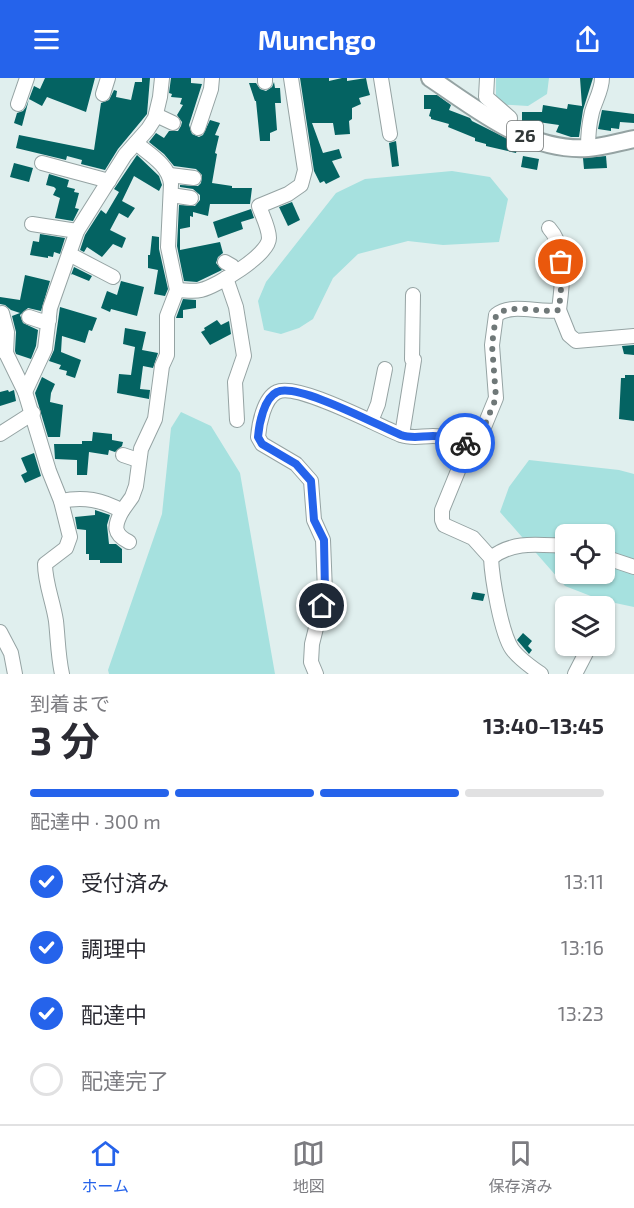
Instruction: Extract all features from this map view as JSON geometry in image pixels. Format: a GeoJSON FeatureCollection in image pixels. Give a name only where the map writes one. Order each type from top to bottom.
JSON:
{"type":"FeatureCollection","features":[{"type":"Feature","properties":{"kind":"main road","name":"26"},"geometry":{"type":"LineString","coordinates":[[439,81],[509,128],[537,142],[554,146],[588,148],[634,139]]}},
{"type":"Feature","properties":{"kind":"street"},"geometry":{"type":"LineString","coordinates":[[103,94],[108,78]]}},
{"type":"Feature","properties":{"kind":"street"},"geometry":{"type":"LineString","coordinates":[[25,392],[45,349],[50,308],[60,296],[69,254],[77,231],[125,155],[148,129],[156,115],[162,78]]}},
{"type":"Feature","properties":{"kind":"street"},"geometry":{"type":"LineString","coordinates":[[198,128],[211,89],[212,78]]}},
{"type":"Feature","properties":{"kind":"street"},"geometry":{"type":"LineString","coordinates":[[177,290],[204,289],[231,275],[266,249],[269,237],[260,206],[288,194],[301,185],[305,170],[291,78]]}},
{"type":"Feature","properties":{"kind":"street"},"geometry":{"type":"LineString","coordinates":[[381,78],[390,134]]}},
{"type":"Feature","properties":{"kind":"street"},"geometry":{"type":"LineString","coordinates":[[487,78],[486,97],[510,118],[509,128]]}},
{"type":"Feature","properties":{"kind":"street"},"geometry":{"type":"LineString","coordinates":[[588,148],[592,113],[602,78]]}},
{"type":"Feature","properties":{"kind":"street"},"geometry":{"type":"LineString","coordinates":[[18,104],[34,79]]}},
{"type":"Feature","properties":{"kind":"street"},"geometry":{"type":"LineString","coordinates":[[156,115],[174,123]]}},
{"type":"Feature","properties":{"kind":"street"},"geometry":{"type":"LineString","coordinates":[[136,143],[170,175],[195,178]]}},
{"type":"Feature","properties":{"kind":"street"},"geometry":{"type":"LineString","coordinates":[[42,163],[110,181]]}},
{"type":"Feature","properties":{"kind":"street"},"geometry":{"type":"LineString","coordinates":[[129,542],[119,536],[116,528],[122,511],[132,497],[136,486],[138,460],[154,419],[162,366],[167,355],[167,316],[177,290],[168,247],[170,175]]}},
{"type":"Feature","properties":{"kind":"street"},"geometry":{"type":"LineString","coordinates":[[171,195],[191,198]]}},
{"type":"Feature","properties":{"kind":"street"},"geometry":{"type":"LineString","coordinates":[[32,224],[77,231]]}},
{"type":"Feature","properties":{"kind":"street"},"geometry":{"type":"LineString","coordinates":[[549,228],[555,235],[561,262],[559,310],[566,340],[580,342],[634,336]]}},
{"type":"Feature","properties":{"kind":"street"},"geometry":{"type":"LineString","coordinates":[[69,254],[112,277]]}},
{"type":"Feature","properties":{"kind":"street"},"geometry":{"type":"LineString","coordinates":[[225,262],[232,266],[231,275],[244,356],[235,382],[237,420]]}},
{"type":"Feature","properties":{"kind":"street"},"geometry":{"type":"LineString","coordinates":[[402,435],[414,360],[412,359],[413,295]]}},
{"type":"Feature","properties":{"kind":"street"},"geometry":{"type":"LineString","coordinates":[[541,674],[513,652],[506,640],[492,580],[491,558],[473,538],[448,528],[442,520],[442,510],[468,444],[476,440],[482,432],[496,398],[492,345],[496,315],[501,311],[513,309],[559,310]]}},
{"type":"Feature","properties":{"kind":"street"},"geometry":{"type":"LineString","coordinates":[[2,313],[7,332],[3,351],[25,392],[33,413],[70,537],[66,548],[45,564],[45,576],[56,622],[62,674]]}},
{"type":"Feature","properties":{"kind":"street"},"geometry":{"type":"LineString","coordinates":[[29,317],[41,321],[49,320]]}},
{"type":"Feature","properties":{"kind":"street"},"geometry":{"type":"LineString","coordinates":[[371,421],[378,404],[385,369]]}},
{"type":"Feature","properties":{"kind":"street"},"geometry":{"type":"LineString","coordinates":[[316,674],[311,662],[312,644],[325,592],[324,540],[314,520],[311,481],[296,464],[262,444],[258,437],[260,420],[274,393],[280,390],[306,394],[402,435],[455,439],[468,444]]}},
{"type":"Feature","properties":{"kind":"street"},"geometry":{"type":"LineString","coordinates":[[0,434],[33,413]]}},
{"type":"Feature","properties":{"kind":"street"},"geometry":{"type":"LineString","coordinates":[[249,432],[255,422],[260,420]]}},
{"type":"Feature","properties":{"kind":"street"},"geometry":{"type":"LineString","coordinates":[[123,455],[138,460]]}},
{"type":"Feature","properties":{"kind":"street"},"geometry":{"type":"LineString","coordinates":[[61,501],[73,498],[102,501],[122,511]]}},
{"type":"Feature","properties":{"kind":"street"},"geometry":{"type":"LineString","coordinates":[[491,558],[510,547],[520,545],[555,546]]}},
{"type":"Feature","properties":{"kind":"street"},"geometry":{"type":"LineString","coordinates":[[615,561],[634,567]]}},
{"type":"Feature","properties":{"kind":"street"},"geometry":{"type":"LineString","coordinates":[[0,632],[11,653],[15,674]]}},
{"type":"Feature","properties":{"kind":"street"},"geometry":{"type":"LineString","coordinates":[[576,674],[585,656]]}},
{"type":"Feature","properties":{"kind":"shaded area"},"geometry":{"type":"Polygon","coordinates":[[[496,78],[549,78],[547,94],[528,106],[496,104],[496,78]]]}},
{"type":"Feature","properties":{"kind":"shaded area"},"geometry":{"type":"Polygon","coordinates":[[[452,171],[490,177],[508,199],[499,242],[443,245],[408,241],[358,254],[333,278],[313,319],[299,328],[281,334],[264,330],[258,301],[266,282],[336,193],[365,179],[452,171]]]}},
{"type":"Feature","properties":{"kind":"shaded area"},"geometry":{"type":"Polygon","coordinates":[[[181,412],[211,426],[240,473],[275,674],[109,674],[108,670],[162,514],[171,428],[181,412]]]}},
{"type":"Feature","properties":{"kind":"shaded area"},"geometry":{"type":"Polygon","coordinates":[[[529,460],[619,470],[634,474],[634,607],[615,603],[615,596],[591,596],[563,584],[615,584],[615,524],[555,524],[555,575],[500,512],[509,487],[529,460]]]}},
{"type":"Feature","properties":{"kind":"building"},"geometry":{"type":"Polygon","coordinates":[[[45,78],[95,78],[86,112],[47,97],[42,106],[29,99],[34,86],[40,89],[45,78]]]}},
{"type":"Feature","properties":{"kind":"building"},"geometry":{"type":"Polygon","coordinates":[[[142,78],[150,78],[147,114],[118,149],[105,170],[81,164],[82,160],[67,156],[66,160],[16,148],[19,135],[94,150],[101,103],[109,100],[114,90],[117,91],[116,97],[131,100],[135,82],[142,82],[142,78]]]}},
{"type":"Feature","properties":{"kind":"building"},"geometry":{"type":"Polygon","coordinates":[[[171,78],[191,78],[191,83],[202,84],[189,125],[192,134],[199,137],[203,135],[210,120],[220,123],[215,135],[219,136],[212,183],[232,186],[232,188],[252,188],[250,204],[210,204],[208,216],[193,212],[193,217],[190,216],[190,227],[180,229],[180,250],[220,242],[223,253],[218,257],[216,263],[222,270],[197,282],[184,281],[177,246],[179,205],[195,206],[200,200],[200,195],[193,189],[180,187],[180,185],[198,186],[202,175],[196,169],[174,166],[149,142],[156,133],[164,138],[169,131],[178,131],[181,126],[182,122],[177,115],[183,105],[180,104],[182,98],[171,97],[172,94],[169,93],[171,78]]]}},
{"type":"Feature","properties":{"kind":"building"},"geometry":{"type":"Polygon","coordinates":[[[300,78],[329,78],[329,81],[347,78],[347,81],[366,78],[370,95],[359,98],[361,104],[352,108],[352,119],[349,121],[350,134],[335,135],[333,123],[312,123],[323,153],[339,149],[342,158],[332,161],[340,177],[326,184],[324,181],[320,183],[314,171],[300,78]]]}},
{"type":"Feature","properties":{"kind":"building"},"geometry":{"type":"Polygon","coordinates":[[[580,78],[593,78],[583,110],[579,137],[556,132],[559,125],[538,122],[538,127],[531,127],[522,123],[522,112],[542,112],[543,105],[567,109],[568,104],[582,106],[580,78]]]}},
{"type":"Feature","properties":{"kind":"building"},"geometry":{"type":"Polygon","coordinates":[[[274,82],[275,88],[280,88],[281,103],[275,103],[277,130],[270,133],[270,141],[260,141],[256,101],[249,83],[256,83],[260,89],[266,91],[272,87],[274,82]]]}},
{"type":"Feature","properties":{"kind":"building"},"geometry":{"type":"Polygon","coordinates":[[[424,95],[437,95],[451,105],[449,110],[470,118],[518,144],[516,153],[486,146],[486,144],[475,141],[475,138],[448,127],[449,124],[431,119],[429,116],[431,109],[424,109],[424,95]]]}},
{"type":"Feature","properties":{"kind":"building"},"geometry":{"type":"Polygon","coordinates":[[[29,99],[22,126],[14,123],[17,113],[23,111],[29,99]]]}},
{"type":"Feature","properties":{"kind":"building"},"geometry":{"type":"Polygon","coordinates":[[[602,110],[634,114],[634,123],[620,122],[619,129],[611,128],[611,131],[598,129],[602,110]]]}},
{"type":"Feature","properties":{"kind":"building"},"geometry":{"type":"Polygon","coordinates":[[[396,141],[399,166],[392,167],[389,143],[396,141]]]}},
{"type":"Feature","properties":{"kind":"building"},"geometry":{"type":"Polygon","coordinates":[[[137,155],[159,176],[162,185],[159,191],[134,176],[122,201],[135,208],[128,218],[119,213],[110,230],[126,238],[122,248],[113,244],[102,257],[87,247],[84,252],[80,250],[85,235],[101,210],[106,214],[119,192],[114,189],[137,155]]]}},
{"type":"Feature","properties":{"kind":"building"},"geometry":{"type":"Polygon","coordinates":[[[523,156],[539,159],[537,170],[521,167],[523,156]]]}},
{"type":"Feature","properties":{"kind":"building"},"geometry":{"type":"Polygon","coordinates":[[[606,156],[607,168],[584,169],[583,158],[606,156]]]}},
{"type":"Feature","properties":{"kind":"building"},"geometry":{"type":"Polygon","coordinates":[[[14,163],[33,168],[29,182],[10,177],[14,163]]]}},
{"type":"Feature","properties":{"kind":"building"},"geometry":{"type":"Polygon","coordinates":[[[49,174],[69,180],[67,187],[79,193],[75,208],[79,209],[73,221],[55,218],[60,198],[53,195],[56,189],[54,187],[46,185],[49,174]]]}},
{"type":"Feature","properties":{"kind":"building"},"geometry":{"type":"Polygon","coordinates":[[[292,202],[300,220],[288,226],[279,207],[292,202]]]}},
{"type":"Feature","properties":{"kind":"building"},"geometry":{"type":"Polygon","coordinates":[[[251,209],[254,218],[241,222],[243,229],[218,238],[213,222],[251,209]]]}},
{"type":"Feature","properties":{"kind":"building"},"geometry":{"type":"Polygon","coordinates":[[[40,234],[65,238],[60,254],[54,252],[53,257],[48,256],[48,258],[30,255],[33,241],[39,242],[40,234]]]}},
{"type":"Feature","properties":{"kind":"building"},"geometry":{"type":"Polygon","coordinates":[[[152,236],[159,237],[159,249],[168,289],[165,296],[154,294],[158,270],[148,268],[152,236]]]}},
{"type":"Feature","properties":{"kind":"building"},"geometry":{"type":"Polygon","coordinates":[[[74,267],[92,276],[89,281],[71,275],[74,267]]]}},
{"type":"Feature","properties":{"kind":"building"},"geometry":{"type":"Polygon","coordinates":[[[25,275],[50,281],[41,311],[28,308],[20,315],[23,323],[38,330],[36,346],[31,359],[16,354],[15,351],[16,332],[12,316],[20,313],[0,304],[0,297],[20,300],[25,275]]]}},
{"type":"Feature","properties":{"kind":"building"},"geometry":{"type":"Polygon","coordinates":[[[121,281],[144,287],[137,316],[111,309],[110,312],[101,308],[107,291],[117,295],[121,281]]]}},
{"type":"Feature","properties":{"kind":"building"},"geometry":{"type":"Polygon","coordinates":[[[183,299],[196,300],[196,308],[183,310],[183,318],[176,318],[183,299]]]}},
{"type":"Feature","properties":{"kind":"building"},"geometry":{"type":"Polygon","coordinates":[[[60,307],[97,318],[92,331],[89,330],[85,343],[62,336],[61,352],[81,360],[75,378],[66,375],[67,371],[59,369],[61,365],[49,361],[54,350],[60,307]]]}},
{"type":"Feature","properties":{"kind":"building"},"geometry":{"type":"Polygon","coordinates":[[[217,320],[221,325],[229,321],[231,334],[210,345],[201,332],[217,320]]]}},
{"type":"Feature","properties":{"kind":"building"},"geometry":{"type":"Polygon","coordinates":[[[125,328],[146,332],[142,350],[158,353],[153,368],[143,366],[140,389],[150,390],[149,399],[117,393],[119,374],[131,375],[135,347],[123,344],[125,328]]]}},
{"type":"Feature","properties":{"kind":"building"},"geometry":{"type":"Polygon","coordinates":[[[634,345],[634,355],[624,354],[622,346],[634,345]]]}},
{"type":"Feature","properties":{"kind":"building"},"geometry":{"type":"Polygon","coordinates":[[[625,375],[634,375],[634,421],[619,419],[621,378],[625,378],[625,375]]]}},
{"type":"Feature","properties":{"kind":"building"},"geometry":{"type":"Polygon","coordinates":[[[42,377],[55,384],[50,402],[63,405],[60,437],[48,437],[35,393],[42,377]]]}},
{"type":"Feature","properties":{"kind":"building"},"geometry":{"type":"Polygon","coordinates":[[[8,390],[9,392],[14,390],[16,401],[0,406],[0,392],[8,390]]]}},
{"type":"Feature","properties":{"kind":"building"},"geometry":{"type":"Polygon","coordinates":[[[93,432],[112,434],[112,440],[123,442],[122,446],[115,452],[109,450],[108,455],[89,452],[87,475],[77,475],[77,460],[55,459],[54,444],[82,444],[82,441],[92,441],[93,432]]]}},
{"type":"Feature","properties":{"kind":"building"},"geometry":{"type":"Polygon","coordinates":[[[34,453],[41,476],[25,483],[21,475],[27,472],[21,458],[34,453]]]}},
{"type":"Feature","properties":{"kind":"building"},"geometry":{"type":"Polygon","coordinates":[[[95,510],[110,515],[107,525],[109,544],[116,544],[122,549],[122,563],[100,563],[100,560],[89,560],[89,554],[86,554],[86,530],[77,529],[75,517],[95,515],[95,510]]]}},
{"type":"Feature","properties":{"kind":"building"},"geometry":{"type":"Polygon","coordinates":[[[473,592],[485,594],[483,601],[471,599],[473,592]]]}},
{"type":"Feature","properties":{"kind":"building"},"geometry":{"type":"Polygon","coordinates":[[[523,633],[532,641],[528,646],[532,650],[529,654],[517,640],[523,633]]]}},
{"type":"Feature","properties":{"kind":"way so far"},"geometry":{"type":"LineString","coordinates":[[465,443],[476,440],[482,432],[496,398],[492,345],[496,315],[501,311],[513,309],[559,310],[561,262]]}},
{"type":"Feature","properties":{"kind":"route"},"geometry":{"type":"LineString","coordinates":[[322,606],[325,592],[324,540],[314,520],[311,481],[296,464],[262,444],[258,437],[261,417],[274,393],[280,390],[306,394],[408,437],[434,436],[465,443]]}}]}
